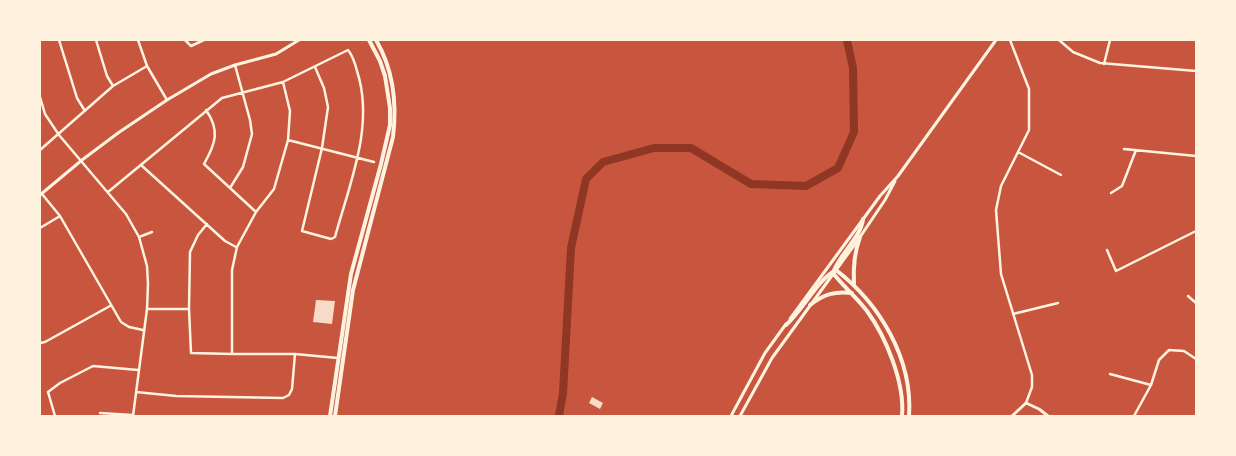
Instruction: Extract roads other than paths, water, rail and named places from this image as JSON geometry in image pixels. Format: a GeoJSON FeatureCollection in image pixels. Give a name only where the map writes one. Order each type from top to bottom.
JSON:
{"type":"FeatureCollection","features":[{"type":"Feature","properties":{"kind":"main road"},"geometry":{"type":"LineString","coordinates":[[41,196],[82,160],[167,100],[211,74],[235,65],[276,54],[299,40]]}},
{"type":"Feature","properties":{"kind":"main road"},"geometry":{"type":"LineString","coordinates":[[369,40],[380,61],[389,93],[392,130]]}},
{"type":"Feature","properties":{"kind":"main road"},"geometry":{"type":"LineString","coordinates":[[330,416],[338,358],[357,263],[392,130],[395,106],[388,66],[376,40]]}},
{"type":"Feature","properties":{"kind":"main road"},"geometry":{"type":"LineString","coordinates":[[731,416],[765,353],[880,196],[898,176],[996,40]]}},
{"type":"Feature","properties":{"kind":"main road"},"geometry":{"type":"LineString","coordinates":[[740,416],[772,358],[860,237],[885,200],[898,176]]}},
{"type":"Feature","properties":{"kind":"main road"},"geometry":{"type":"LineString","coordinates":[[786,325],[796,317],[823,280],[834,272],[838,260],[859,230],[863,219]]}},
{"type":"Feature","properties":{"kind":"main road"},"geometry":{"type":"LineString","coordinates":[[854,284],[855,252],[860,237]]}},
{"type":"Feature","properties":{"kind":"main road"},"geometry":{"type":"LineString","coordinates":[[335,416],[357,263]]}},
{"type":"Feature","properties":{"kind":"main road"},"geometry":{"type":"LineString","coordinates":[[834,272],[854,284],[886,325],[906,373],[910,403],[909,416]]}},
{"type":"Feature","properties":{"kind":"main road"},"geometry":{"type":"LineString","coordinates":[[834,272],[872,319],[890,352],[903,406],[902,416]]}},
{"type":"Feature","properties":{"kind":"main road"},"geometry":{"type":"LineString","coordinates":[[810,305],[820,297],[832,292],[852,293]]}},
{"type":"Feature","properties":{"kind":"main road"},"geometry":{"type":"LineString","coordinates":[[1012,416],[1026,403],[1048,416]]}},
{"type":"Feature","properties":{"kind":"street"},"geometry":{"type":"LineString","coordinates":[[59,40],[77,98],[85,111]]}},
{"type":"Feature","properties":{"kind":"street"},"geometry":{"type":"LineString","coordinates":[[96,40],[107,76],[113,86]]}},
{"type":"Feature","properties":{"kind":"street"},"geometry":{"type":"LineString","coordinates":[[138,40],[147,66],[167,100]]}},
{"type":"Feature","properties":{"kind":"street"},"geometry":{"type":"LineString","coordinates":[[185,40],[190,46],[204,40]]}},
{"type":"Feature","properties":{"kind":"street"},"geometry":{"type":"LineString","coordinates":[[1010,40],[1029,89],[1029,130],[1001,186],[996,210],[1001,274],[1032,375],[1032,387],[1026,403]]}},
{"type":"Feature","properties":{"kind":"street"},"geometry":{"type":"LineString","coordinates":[[1059,40],[1073,52],[1104,64],[1196,71]]}},
{"type":"Feature","properties":{"kind":"street"},"geometry":{"type":"LineString","coordinates":[[1104,64],[1110,40]]}},
{"type":"Feature","properties":{"kind":"street"},"geometry":{"type":"LineString","coordinates":[[108,192],[222,98],[282,82],[348,50],[352,56],[361,84],[364,106],[363,128],[357,158],[336,234],[331,239],[302,231],[322,148],[328,107],[324,88],[315,67]]}},
{"type":"Feature","properties":{"kind":"street"},"geometry":{"type":"LineString","coordinates":[[230,188],[243,168],[252,134],[235,65]]}},
{"type":"Feature","properties":{"kind":"street"},"geometry":{"type":"LineString","coordinates":[[40,150],[113,86],[147,66]]}},
{"type":"Feature","properties":{"kind":"street"},"geometry":{"type":"LineString","coordinates":[[232,354],[232,270],[237,247],[256,212],[274,188],[288,140],[290,111],[282,82]]}},
{"type":"Feature","properties":{"kind":"street"},"geometry":{"type":"LineString","coordinates":[[40,97],[45,114],[59,134],[126,214],[139,237],[147,266],[147,309],[133,415],[100,413]]}},
{"type":"Feature","properties":{"kind":"street"},"geometry":{"type":"LineString","coordinates":[[206,110],[214,122],[216,132],[204,164],[256,212]]}},
{"type":"Feature","properties":{"kind":"street"},"geometry":{"type":"LineString","coordinates":[[288,140],[374,162]]}},
{"type":"Feature","properties":{"kind":"street"},"geometry":{"type":"LineString","coordinates":[[1124,149],[1196,156]]}},
{"type":"Feature","properties":{"kind":"street"},"geometry":{"type":"LineString","coordinates":[[1111,193],[1122,186],[1136,150]]}},
{"type":"Feature","properties":{"kind":"street"},"geometry":{"type":"LineString","coordinates":[[1018,152],[1061,174]]}},
{"type":"Feature","properties":{"kind":"street"},"geometry":{"type":"LineString","coordinates":[[142,165],[226,241],[237,247]]}},
{"type":"Feature","properties":{"kind":"street"},"geometry":{"type":"LineString","coordinates":[[41,196],[60,216],[110,306],[121,322],[129,327],[143,330]]}},
{"type":"Feature","properties":{"kind":"street"},"geometry":{"type":"LineString","coordinates":[[40,228],[60,216]]}},
{"type":"Feature","properties":{"kind":"street"},"geometry":{"type":"LineString","coordinates":[[207,224],[198,235],[190,252],[189,310],[191,353],[295,354],[343,358]]}},
{"type":"Feature","properties":{"kind":"street"},"geometry":{"type":"LineString","coordinates":[[1107,250],[1116,271],[1196,231]]}},
{"type":"Feature","properties":{"kind":"street"},"geometry":{"type":"LineString","coordinates":[[139,237],[152,232]]}},
{"type":"Feature","properties":{"kind":"street"},"geometry":{"type":"LineString","coordinates":[[1188,296],[1196,303]]}},
{"type":"Feature","properties":{"kind":"street"},"geometry":{"type":"LineString","coordinates":[[1013,314],[1058,303]]}},
{"type":"Feature","properties":{"kind":"street"},"geometry":{"type":"LineString","coordinates":[[40,344],[110,306]]}},
{"type":"Feature","properties":{"kind":"street"},"geometry":{"type":"LineString","coordinates":[[147,309],[189,310]]}},
{"type":"Feature","properties":{"kind":"street"},"geometry":{"type":"LineString","coordinates":[[1134,416],[1151,385],[1159,360],[1169,350],[1184,351],[1196,359]]}},
{"type":"Feature","properties":{"kind":"street"},"geometry":{"type":"LineString","coordinates":[[136,392],[176,396],[283,398],[289,395],[292,389],[295,354]]}},
{"type":"Feature","properties":{"kind":"street"},"geometry":{"type":"LineString","coordinates":[[55,416],[48,392],[60,383],[93,366],[138,370]]}},
{"type":"Feature","properties":{"kind":"street"},"geometry":{"type":"LineString","coordinates":[[1110,374],[1151,385]]}},
{"type":"Feature","properties":{"kind":"waterway"},"geometry":{"type":"LineString","coordinates":[[559,416],[563,393],[571,248],[586,179],[603,162],[654,148],[691,148],[751,184],[806,186],[838,168],[854,132],[853,68],[847,40]]}}]}
